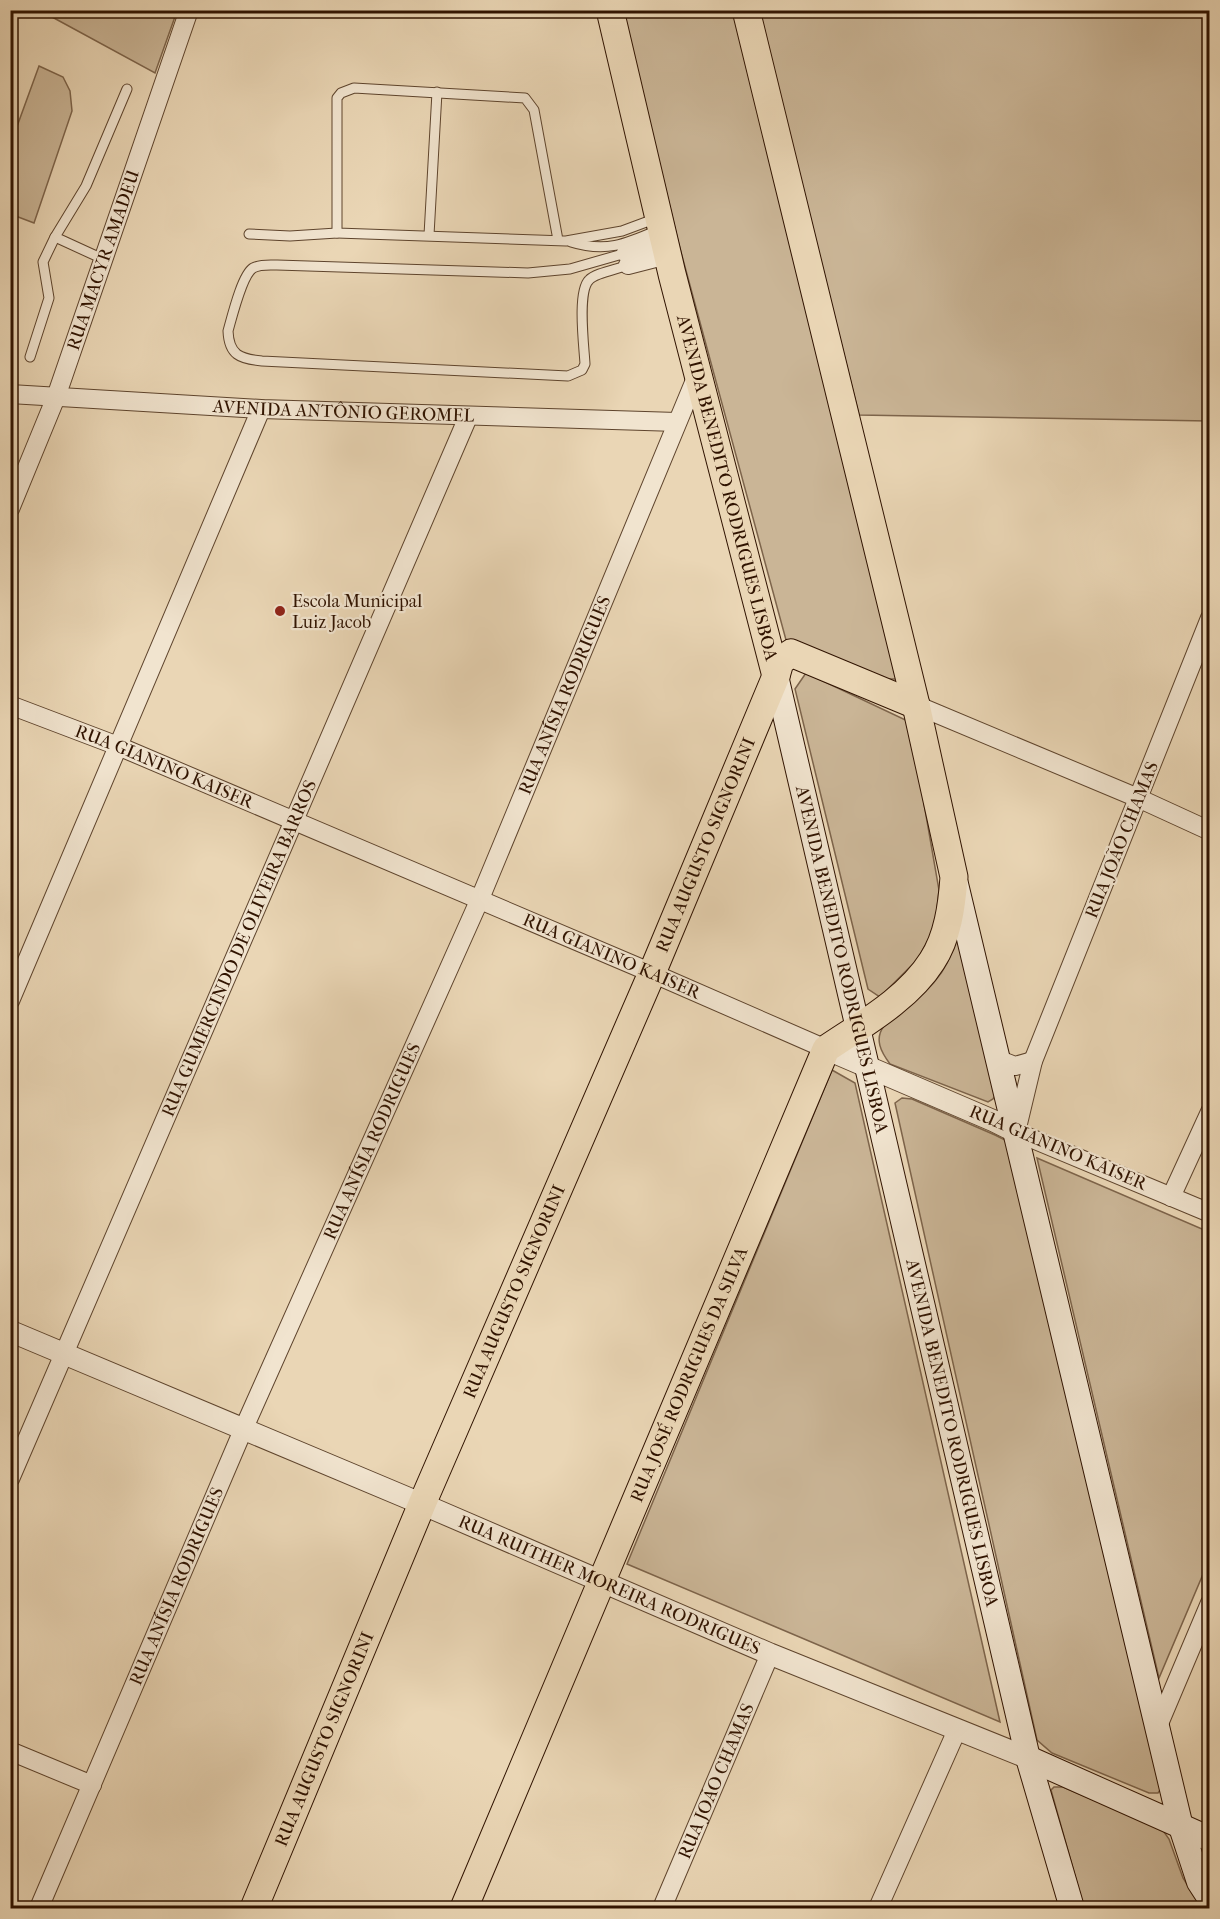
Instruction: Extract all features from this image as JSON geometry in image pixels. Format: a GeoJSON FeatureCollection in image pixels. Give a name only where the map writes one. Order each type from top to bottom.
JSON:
{"type":"FeatureCollection","features":[{"type":"Feature","properties":{"kind":"main road","name":"AVENIDA BENEDITO RODRIGUES LISBOA"},"geometry":{"type":"LineString","coordinates":[[610,10],[663,235],[776,676],[1028,1758],[1072,1908]]}},
{"type":"Feature","properties":{"kind":"main road"},"geometry":{"type":"LineString","coordinates":[[746,10],[916,705],[954,877],[1181,1827],[1199,1882],[1209,1899]]}},
{"type":"Feature","properties":{"kind":"main road","name":"RUA AUGUSTO SIGNORINI"},"geometry":{"type":"LineString","coordinates":[[254,1908],[422,1504],[652,973],[780,662],[791,653],[916,705]]}},
{"type":"Feature","properties":{"kind":"main road"},"geometry":{"type":"LineString","coordinates":[[826,1049],[913,986],[933,960],[946,929],[954,877]]}},
{"type":"Feature","properties":{"kind":"main road","name":"RUA JOSÉ RODRIGUES DA SILVA"},"geometry":{"type":"LineString","coordinates":[[464,1908],[826,1049]]}},
{"type":"Feature","properties":{"kind":"main road","name":"RUA RUITHER MOREIRA RODRIGUES"},"geometry":{"type":"LineString","coordinates":[[1028,1758],[1209,1839]]}},
{"type":"Feature","properties":{"kind":"street","name":"RUA MACYR AMADEU"},"geometry":{"type":"LineString","coordinates":[[10,509],[56,397],[189,10]]}},
{"type":"Feature","properties":{"kind":"street"},"geometry":{"type":"LineString","coordinates":[[627,259],[663,235]]}},
{"type":"Feature","properties":{"kind":"street","name":"RUA ANÍSIA RODRIGUES"},"geometry":{"type":"LineString","coordinates":[[39,1908],[243,1430],[479,900],[698,373]]}},
{"type":"Feature","properties":{"kind":"street","name":"AVENIDA ANTÔNIO GEROMEL"},"geometry":{"type":"LineString","coordinates":[[10,394],[261,409],[677,422]]}},
{"type":"Feature","properties":{"kind":"street"},"geometry":{"type":"LineString","coordinates":[[10,1001],[261,409]]}},
{"type":"Feature","properties":{"kind":"street","name":"RUA GUMERCINDO DE OLIVEIRA BARROS"},"geometry":{"type":"LineString","coordinates":[[10,1479],[468,417]]}},
{"type":"Feature","properties":{"kind":"street","name":"RUA JOÃO CHAMAS"},"geometry":{"type":"LineString","coordinates":[[1016,1132],[1033,1061],[1209,618]]}},
{"type":"Feature","properties":{"kind":"street","name":"RUA GIANINO KAISER"},"geometry":{"type":"LineString","coordinates":[[10,705],[118,746],[1209,1213]]}},
{"type":"Feature","properties":{"kind":"street"},"geometry":{"type":"LineString","coordinates":[[916,705],[1138,798],[1209,831]]}},
{"type":"Feature","properties":{"kind":"street"},"geometry":{"type":"LineString","coordinates":[[997,1059],[1016,1066],[1033,1061]]}},
{"type":"Feature","properties":{"kind":"street"},"geometry":{"type":"LineString","coordinates":[[1171,1197],[1209,1112]]}},
{"type":"Feature","properties":{"kind":"street","name":"RUA RUITHER MOREIRA RODRIGUES"},"geometry":{"type":"LineString","coordinates":[[10,1331],[422,1504],[770,1654],[1028,1758]]}},
{"type":"Feature","properties":{"kind":"street"},"geometry":{"type":"LineString","coordinates":[[1158,1726],[1209,1604]]}},
{"type":"Feature","properties":{"kind":"street","name":"RUA JOÃO CHAMAS"},"geometry":{"type":"LineString","coordinates":[[662,1908],[770,1654]]}},
{"type":"Feature","properties":{"kind":"street"},"geometry":{"type":"LineString","coordinates":[[878,1908],[957,1730]]}},
{"type":"Feature","properties":{"kind":"street"},"geometry":{"type":"LineString","coordinates":[[10,1751],[92,1785]]}},
{"type":"Feature","properties":{"kind":"lane"},"geometry":{"type":"LineString","coordinates":[[30,357],[49,298],[44,262],[55,237],[86,186],[127,88]]}},
{"type":"Feature","properties":{"kind":"lane"},"geometry":{"type":"LineString","coordinates":[[337,233],[337,98],[340,93],[354,88],[525,98],[534,110],[562,240]]}},
{"type":"Feature","properties":{"kind":"lane"},"geometry":{"type":"LineString","coordinates":[[429,235],[437,92]]}},
{"type":"Feature","properties":{"kind":"lane"},"geometry":{"type":"LineString","coordinates":[[249,234],[290,236],[337,233],[562,240],[622,231],[663,235]]}},
{"type":"Feature","properties":{"kind":"lane"},"geometry":{"type":"LineString","coordinates":[[55,237],[104,259]]}},
{"type":"Feature","properties":{"kind":"lane"},"geometry":{"type":"LineString","coordinates":[[627,259],[588,280],[584,288],[583,307],[585,364],[582,370],[568,376],[262,362],[236,354],[228,339],[228,330],[245,279],[252,269],[259,266],[528,273],[570,269],[627,259]]}},
{"type":"Feature","properties":{"kind":"path"},"geometry":{"type":"LineString","coordinates":[[68,10],[78,15],[79,10]]}},
{"type":"Feature","properties":{"kind":"shaded area"},"geometry":{"type":"Polygon","coordinates":[[[41,11],[177,11],[155,73],[41,11]]]}},
{"type":"Feature","properties":{"kind":"shaded area"},"geometry":{"type":"Polygon","coordinates":[[[623,11],[736,11],[897,679],[879,679],[786,640],[678,241],[623,11]]]}},
{"type":"Feature","properties":{"kind":"shaded area"},"geometry":{"type":"Polygon","coordinates":[[[758,11],[1209,11],[1209,421],[859,415],[758,11]]]}},
{"type":"Feature","properties":{"kind":"shaded area"},"geometry":{"type":"Polygon","coordinates":[[[39,66],[63,77],[70,91],[72,111],[34,223],[13,215],[15,209],[11,208],[11,143],[39,66]]]}},
{"type":"Feature","properties":{"kind":"shaded area"},"geometry":{"type":"Polygon","coordinates":[[[806,673],[914,724],[924,804],[939,890],[935,928],[917,960],[880,997],[868,989],[795,689],[806,673]]]}},
{"type":"Feature","properties":{"kind":"shaded area"},"geometry":{"type":"Polygon","coordinates":[[[959,938],[996,1094],[988,1102],[890,1064],[879,1041],[884,1026],[936,980],[950,956],[954,942],[959,938]]]}},
{"type":"Feature","properties":{"kind":"shaded area"},"geometry":{"type":"Polygon","coordinates":[[[832,1070],[855,1083],[1000,1722],[627,1564],[832,1070]]]}},
{"type":"Feature","properties":{"kind":"shaded area"},"geometry":{"type":"Polygon","coordinates":[[[902,1098],[912,1099],[995,1135],[1011,1146],[1162,1787],[1158,1793],[1149,1793],[1052,1753],[1037,1740],[895,1103],[902,1098]]]}},
{"type":"Feature","properties":{"kind":"shaded area"},"geometry":{"type":"Polygon","coordinates":[[[1037,1158],[1209,1232],[1209,1560],[1159,1678],[1037,1158]]]}},
{"type":"Feature","properties":{"kind":"shaded area"},"geometry":{"type":"Polygon","coordinates":[[[1054,1787],[1063,1787],[1162,1829],[1169,1839],[1183,1878],[1202,1908],[1084,1908],[1051,1790],[1054,1787]]]}},
{"type":"Feature","properties":{"kind":"place","name":"Escola Municipal Luiz Jacob"},"geometry":{"type":"Point","coordinates":[280,611]}}]}
